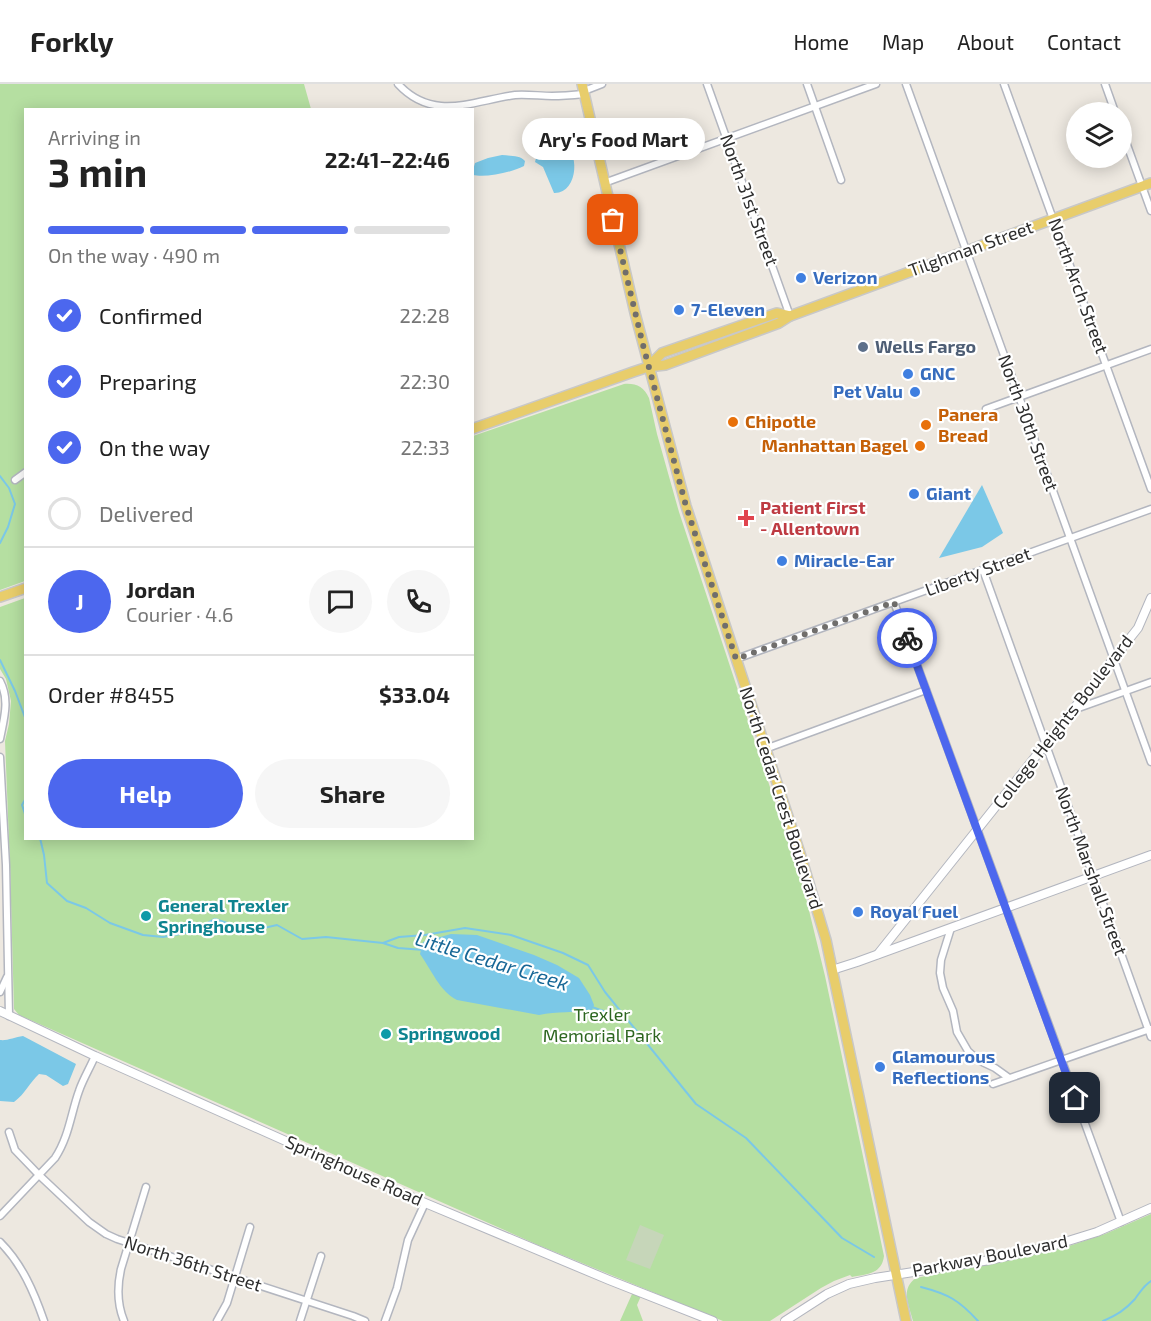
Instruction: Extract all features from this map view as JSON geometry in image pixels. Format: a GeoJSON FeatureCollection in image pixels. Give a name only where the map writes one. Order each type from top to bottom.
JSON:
{"type":"FeatureCollection","features":[{"type":"Feature","properties":{"kind":"main road","name":"North Cedar Crest Boulevard"},"geometry":{"type":"LineString","coordinates":[[583,90],[648,367],[686,506],[809,883],[825,940],[906,1321]]}},
{"type":"Feature","properties":{"kind":"main road","name":"Tilghman Street"},"geometry":{"type":"LineString","coordinates":[[474,428],[648,367],[664,365],[716,347],[779,323],[790,316],[1146,184]]}},
{"type":"Feature","properties":{"kind":"main road"},"geometry":{"type":"LineString","coordinates":[[0,597],[24,589]]}},
{"type":"Feature","properties":{"kind":"street"},"geometry":{"type":"LineString","coordinates":[[398,84],[424,106],[451,107],[517,95],[554,96],[602,84]]}},
{"type":"Feature","properties":{"kind":"street","name":"North 31st Street"},"geometry":{"type":"LineString","coordinates":[[707,84],[790,316]]}},
{"type":"Feature","properties":{"kind":"street"},"geometry":{"type":"LineString","coordinates":[[807,84],[841,180]]}},
{"type":"Feature","properties":{"kind":"street"},"geometry":{"type":"LineString","coordinates":[[604,183],[876,84]]}},
{"type":"Feature","properties":{"kind":"street","name":"North 30th Street"},"geometry":{"type":"LineString","coordinates":[[906,84],[1151,762]]}},
{"type":"Feature","properties":{"kind":"street","name":"North Arch Street"},"geometry":{"type":"LineString","coordinates":[[1004,84],[1151,489]]}},
{"type":"Feature","properties":{"kind":"street"},"geometry":{"type":"LineString","coordinates":[[1105,84],[1111,102]]}},
{"type":"Feature","properties":{"kind":"street"},"geometry":{"type":"LineString","coordinates":[[1132,153],[1146,184],[1151,211]]}},
{"type":"Feature","properties":{"kind":"street"},"geometry":{"type":"LineString","coordinates":[[986,409],[1151,349]]}},
{"type":"Feature","properties":{"kind":"street"},"geometry":{"type":"LineString","coordinates":[[15,480],[24,473]]}},
{"type":"Feature","properties":{"kind":"street","name":"Liberty Street"},"geometry":{"type":"LineString","coordinates":[[736,659],[1151,509]]}},
{"type":"Feature","properties":{"kind":"street","name":"North Marshall Street"},"geometry":{"type":"LineString","coordinates":[[982,570],[1150,1032]]}},
{"type":"Feature","properties":{"kind":"street","name":"College Heights Boulevard"},"geometry":{"type":"LineString","coordinates":[[878,954],[1138,628],[1151,598]]}},
{"type":"Feature","properties":{"kind":"street"},"geometry":{"type":"LineString","coordinates":[[894,602],[1121,1222]]}},
{"type":"Feature","properties":{"kind":"street"},"geometry":{"type":"LineString","coordinates":[[0,681],[6,705],[0,739]]}},
{"type":"Feature","properties":{"kind":"street"},"geometry":{"type":"LineString","coordinates":[[1072,710],[1151,682]]}},
{"type":"Feature","properties":{"kind":"street"},"geometry":{"type":"LineString","coordinates":[[765,749],[926,690]]}},
{"type":"Feature","properties":{"kind":"street"},"geometry":{"type":"LineString","coordinates":[[0,758],[6,865],[9,1016]]}},
{"type":"Feature","properties":{"kind":"street"},"geometry":{"type":"LineString","coordinates":[[832,970],[1151,855]]}},
{"type":"Feature","properties":{"kind":"street"},"geometry":{"type":"LineString","coordinates":[[951,928],[941,960],[940,973],[943,988],[953,1011],[957,1032],[968,1051],[978,1060],[1009,1078]]}},
{"type":"Feature","properties":{"kind":"street"},"geometry":{"type":"LineString","coordinates":[[895,933],[903,939],[917,940]]}},
{"type":"Feature","properties":{"kind":"street"},"geometry":{"type":"LineString","coordinates":[[0,992],[8,976]]}},
{"type":"Feature","properties":{"kind":"street","name":"Springhouse Road"},"geometry":{"type":"LineString","coordinates":[[0,1011],[95,1056],[425,1203],[713,1321]]}},
{"type":"Feature","properties":{"kind":"street"},"geometry":{"type":"LineString","coordinates":[[993,1084],[1150,1032]]}},
{"type":"Feature","properties":{"kind":"street"},"geometry":{"type":"LineString","coordinates":[[0,1216],[60,1150],[79,1090],[95,1056]]}},
{"type":"Feature","properties":{"kind":"street","name":"North 36th Street"},"geometry":{"type":"LineString","coordinates":[[9,1132],[15,1150],[98,1229],[117,1239],[365,1321]]}},
{"type":"Feature","properties":{"kind":"street"},"geometry":{"type":"LineString","coordinates":[[124,1321],[119,1303],[118,1280],[147,1187]]}},
{"type":"Feature","properties":{"kind":"street"},"geometry":{"type":"LineString","coordinates":[[385,1321],[397,1288],[408,1240],[425,1203]]}},
{"type":"Feature","properties":{"kind":"street","name":"Parkway Boulevard"},"geometry":{"type":"LineString","coordinates":[[785,1321],[835,1290],[863,1280],[1018,1254],[1073,1240],[1151,1208]]}},
{"type":"Feature","properties":{"kind":"street"},"geometry":{"type":"LineString","coordinates":[[217,1321],[227,1303],[250,1227]]}},
{"type":"Feature","properties":{"kind":"street"},"geometry":{"type":"LineString","coordinates":[[0,1242],[19,1265],[28,1281],[44,1321]]}},
{"type":"Feature","properties":{"kind":"street"},"geometry":{"type":"LineString","coordinates":[[300,1321],[321,1256]]}},
{"type":"Feature","properties":{"kind":"green space"},"geometry":{"type":"Polygon","coordinates":[[[0,84],[304,84],[311,108],[24,108],[24,581],[0,590],[0,84]]]}},
{"type":"Feature","properties":{"kind":"green space","name":"Trexler Memorial Park"},"geometry":{"type":"Polygon","coordinates":[[[624,384],[639,386],[649,398],[679,512],[804,890],[825,976],[884,1256],[877,1270],[863,1275],[852,1277],[850,1275],[834,1281],[770,1321],[723,1321],[538,1245],[19,1015],[14,1009],[5,741],[11,701],[6,679],[0,669],[0,607],[24,598],[24,840],[474,840],[474,436],[624,384]]]}},
{"type":"Feature","properties":{"kind":"green space"},"geometry":{"type":"Polygon","coordinates":[[[1151,1214],[1151,1321],[913,1321],[907,1292],[911,1282],[916,1278],[1063,1248],[1105,1234],[1151,1214]]]}},
{"type":"Feature","properties":{"kind":"green space"},"geometry":{"type":"Polygon","coordinates":[[[640,1225],[664,1235],[650,1269],[626,1260],[640,1225]]]}},
{"type":"Feature","properties":{"kind":"green space"},"geometry":{"type":"Polygon","coordinates":[[[632,1294],[641,1296],[637,1305],[643,1321],[620,1321],[632,1294]]]}},
{"type":"Feature","properties":{"kind":"water"},"geometry":{"type":"Polygon","coordinates":[[[560,144],[567,147],[571,153],[574,170],[568,186],[554,193],[543,167],[535,162],[537,154],[560,144]]]}},
{"type":"Feature","properties":{"kind":"water"},"geometry":{"type":"Polygon","coordinates":[[[502,155],[515,156],[525,161],[524,166],[499,174],[474,175],[475,163],[502,155]]]}},
{"type":"Feature","properties":{"kind":"water"},"geometry":{"type":"Polygon","coordinates":[[[982,485],[1003,533],[982,547],[939,558],[982,485]]]}},
{"type":"Feature","properties":{"kind":"water"},"geometry":{"type":"Polygon","coordinates":[[[451,934],[477,935],[557,965],[579,978],[590,995],[594,1005],[592,1010],[539,1015],[457,1000],[441,986],[420,954],[423,942],[451,934]]]}},
{"type":"Feature","properties":{"kind":"water"},"geometry":{"type":"Polygon","coordinates":[[[23,1036],[76,1064],[68,1084],[63,1086],[46,1075],[39,1074],[14,1102],[0,1101],[0,1040],[23,1036]]]}},
{"type":"Feature","properties":{"kind":"waterway","name":"Little Cedar Creek"},"geometry":{"type":"LineString","coordinates":[[0,476],[9,488],[15,504],[0,543]]}},
{"type":"Feature","properties":{"kind":"waterway","name":"Little Cedar Creek"},"geometry":{"type":"LineString","coordinates":[[0,660],[24,715]]}},
{"type":"Feature","properties":{"kind":"waterway","name":"Little Cedar Creek"},"geometry":{"type":"LineString","coordinates":[[24,802],[22,805],[24,811]]}},
{"type":"Feature","properties":{"kind":"waterway","name":"Little Cedar Creek"},"geometry":{"type":"LineString","coordinates":[[40,840],[47,883],[67,901],[86,908],[110,923],[143,935],[163,937],[191,932],[215,919],[251,931],[277,925],[302,939],[326,937],[383,943],[399,937],[465,928],[511,935],[563,953],[588,965],[605,992],[696,1104],[746,1138],[842,1238],[874,1257]]}},
{"type":"Feature","properties":{"kind":"waterway","name":"Little Cedar Creek"},"geometry":{"type":"LineString","coordinates":[[383,943],[398,948],[424,950]]}},
{"type":"Feature","properties":{"kind":"waterway","name":"Little Cedar Creek"},"geometry":{"type":"LineString","coordinates":[[592,1007],[626,1019]]}},
{"type":"Feature","properties":{"kind":"waterway"},"geometry":{"type":"LineString","coordinates":[[1103,1321],[1128,1306],[1151,1281]]}},
{"type":"Feature","properties":{"kind":"waterway","name":"Little Cedar Creek"},"geometry":{"type":"LineString","coordinates":[[921,1287],[939,1292],[952,1299],[978,1321]]}},
{"type":"Feature","properties":{"kind":"way so far"},"geometry":{"type":"LineString","coordinates":[[613,220],[643,345],[686,506],[736,659],[894,602],[907,638]]}},
{"type":"Feature","properties":{"kind":"place","name":"Ary's Food Mart"},"geometry":{"type":"Point","coordinates":[613,220]}},
{"type":"Feature","properties":{"kind":"place","name":"Verizon"},"geometry":{"type":"Point","coordinates":[801,278]}},
{"type":"Feature","properties":{"kind":"place","name":"7-Eleven"},"geometry":{"type":"Point","coordinates":[679,310]}},
{"type":"Feature","properties":{"kind":"place","name":"Wells Fargo"},"geometry":{"type":"Point","coordinates":[863,347]}},
{"type":"Feature","properties":{"kind":"place","name":"GNC"},"geometry":{"type":"Point","coordinates":[908,374]}},
{"type":"Feature","properties":{"kind":"place","name":"Pet Valu"},"geometry":{"type":"Point","coordinates":[915,392]}},
{"type":"Feature","properties":{"kind":"place","name":"Chipotle"},"geometry":{"type":"Point","coordinates":[733,422]}},
{"type":"Feature","properties":{"kind":"place","name":"Panera Bread"},"geometry":{"type":"Point","coordinates":[926,425]}},
{"type":"Feature","properties":{"kind":"place","name":"Manhattan Bagel"},"geometry":{"type":"Point","coordinates":[920,446]}},
{"type":"Feature","properties":{"kind":"place","name":"Giant"},"geometry":{"type":"Point","coordinates":[914,494]}},
{"type":"Feature","properties":{"kind":"place","name":"Patient First - Allentown"},"geometry":{"type":"Point","coordinates":[746,518]}},
{"type":"Feature","properties":{"kind":"place","name":"Miracle-Ear"},"geometry":{"type":"Point","coordinates":[782,561]}},
{"type":"Feature","properties":{"kind":"place","name":"Royal Fuel"},"geometry":{"type":"Point","coordinates":[858,912]}},
{"type":"Feature","properties":{"kind":"place","name":"General Trexler Springhouse"},"geometry":{"type":"Point","coordinates":[146,916]}},
{"type":"Feature","properties":{"kind":"place","name":"Springwood"},"geometry":{"type":"Point","coordinates":[386,1034]}},
{"type":"Feature","properties":{"kind":"place","name":"Glamourous Reflections"},"geometry":{"type":"Point","coordinates":[880,1067]}},
{"type":"Feature","properties":{"kind":"route"},"geometry":{"type":"LineString","coordinates":[[907,638],[1075,1098]]}}]}
